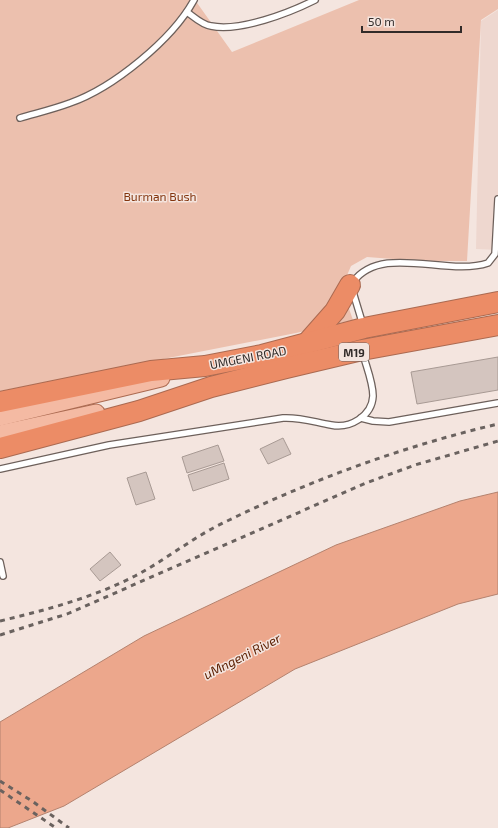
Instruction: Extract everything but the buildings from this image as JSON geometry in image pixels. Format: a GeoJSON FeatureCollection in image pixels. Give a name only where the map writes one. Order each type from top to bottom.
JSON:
{"type":"FeatureCollection","features":[{"type":"Feature","properties":{"kind":"highway"},"geometry":{"type":"LineString","coordinates":[[305,345],[335,312],[350,285]]}},
{"type":"Feature","properties":{"kind":"highway","name":"UMGENI ROAD"},"geometry":{"type":"LineString","coordinates":[[205,366],[305,345],[364,328],[498,302]]}},
{"type":"Feature","properties":{"kind":"highway","name":"UMGENI ROAD"},"geometry":{"type":"LineString","coordinates":[[211,387],[362,350],[498,325]]}},
{"type":"Feature","properties":{"kind":"highway"},"geometry":{"type":"LineString","coordinates":[[0,402],[152,371],[205,366]]}},
{"type":"Feature","properties":{"kind":"highway"},"geometry":{"type":"LineString","coordinates":[[0,448],[139,411],[211,387]]}},
{"type":"Feature","properties":{"kind":"main road","name":"UMGENI ROAD"},"geometry":{"type":"LineString","coordinates":[[0,417],[130,386],[205,366]]}},
{"type":"Feature","properties":{"kind":"main road","name":"UMGENI ROAD"},"geometry":{"type":"LineString","coordinates":[[0,434],[211,387]]}},
{"type":"Feature","properties":{"kind":"lane"},"geometry":{"type":"LineString","coordinates":[[20,118],[72,103],[118,78],[162,40],[187,12],[194,0]]}},
{"type":"Feature","properties":{"kind":"lane"},"geometry":{"type":"LineString","coordinates":[[187,12],[204,24],[224,28],[280,15],[315,0]]}},
{"type":"Feature","properties":{"kind":"lane"},"geometry":{"type":"LineString","coordinates":[[364,328],[350,285],[364,270],[378,264],[395,263],[466,266],[488,263],[495,254],[498,203]]}},
{"type":"Feature","properties":{"kind":"lane"},"geometry":{"type":"LineString","coordinates":[[0,469],[109,445],[249,422],[293,417],[331,426],[345,426],[361,418],[372,402],[373,394],[362,350]]}},
{"type":"Feature","properties":{"kind":"lane"},"geometry":{"type":"LineString","coordinates":[[361,418],[373,421],[389,422],[498,403]]}},
{"type":"Feature","properties":{"kind":"lane"},"geometry":{"type":"LineString","coordinates":[[0,562],[2,576]]}},
{"type":"Feature","properties":{"kind":"shaded area"},"geometry":{"type":"Polygon","coordinates":[[[498,10],[498,250],[476,249],[481,21],[498,10]]]}},
{"type":"Feature","properties":{"kind":"green space","name":"Burman Bush"},"geometry":{"type":"Polygon","coordinates":[[[0,0],[195,0],[232,52],[359,0],[498,0],[498,9],[481,20],[467,261],[419,261],[367,257],[351,266],[345,280],[346,300],[353,320],[296,333],[0,391],[0,0]]]}},
{"type":"Feature","properties":{"kind":"water","name":"uMngeni River"},"geometry":{"type":"Polygon","coordinates":[[[498,492],[498,594],[458,604],[295,669],[64,806],[8,828],[0,828],[0,722],[144,636],[336,545],[460,501],[498,492]]]}},
{"type":"Feature","properties":{"kind":"railway"},"geometry":{"type":"LineString","coordinates":[[0,621],[69,603],[119,584],[135,576],[215,527],[283,495],[318,481],[425,443],[498,424]]}},
{"type":"Feature","properties":{"kind":"railway"},"geometry":{"type":"LineString","coordinates":[[0,635],[67,614],[366,483],[415,465],[498,441]]}},
{"type":"Feature","properties":{"kind":"railway"},"geometry":{"type":"LineString","coordinates":[[0,781],[32,801],[69,828]]}},
{"type":"Feature","properties":{"kind":"railway"},"geometry":{"type":"LineString","coordinates":[[0,790],[56,828]]}}]}
